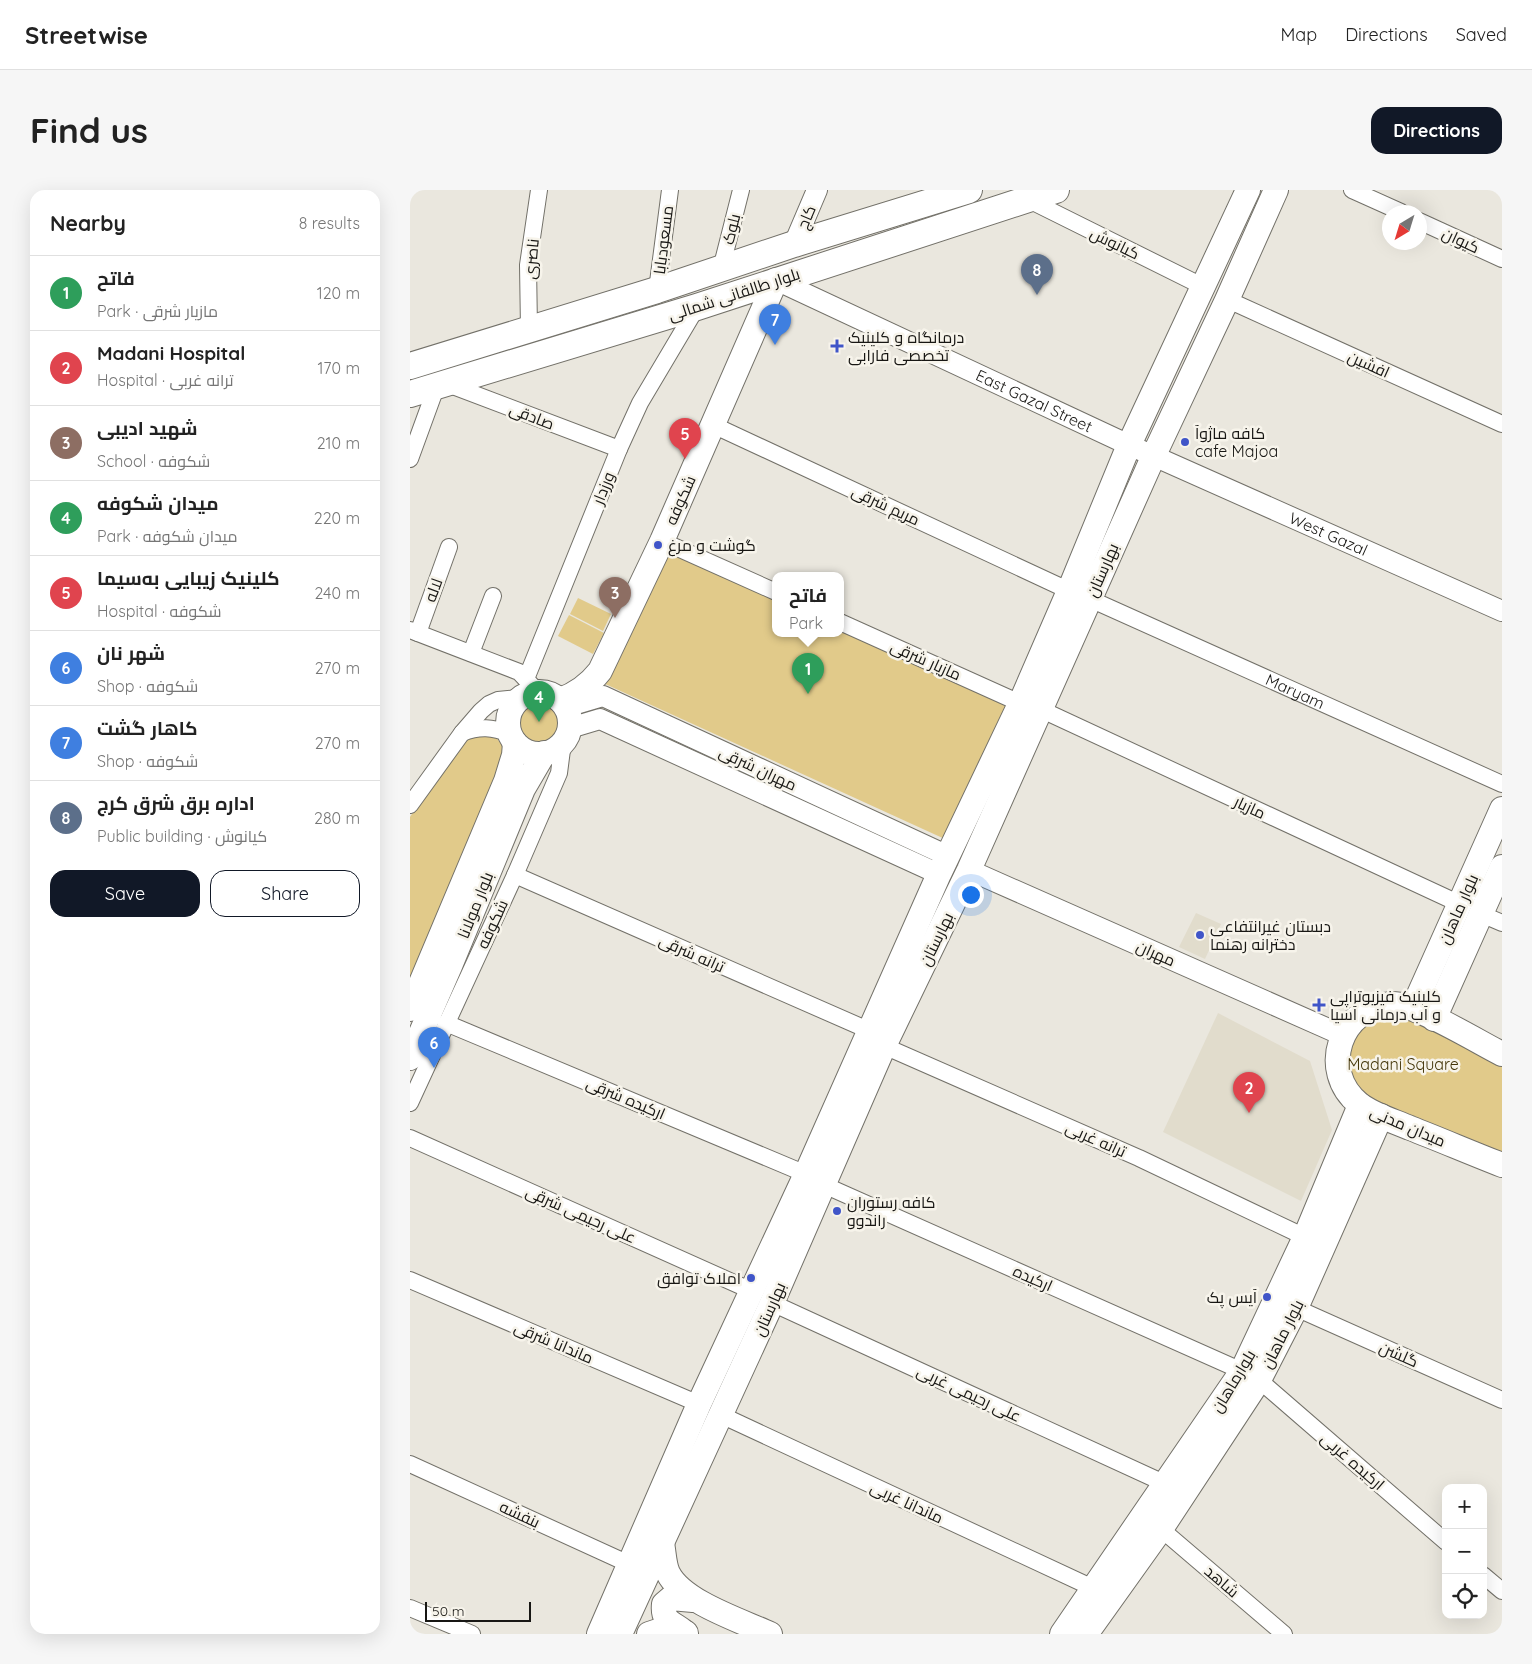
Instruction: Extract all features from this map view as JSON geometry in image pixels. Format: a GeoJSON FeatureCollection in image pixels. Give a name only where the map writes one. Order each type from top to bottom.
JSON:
{"type":"FeatureCollection","features":[{"type":"Feature","properties":{"kind":"main road","name":"بلوار طالقانی شمالی"},"geometry":{"type":"LineString","coordinates":[[410,366],[657,290],[794,244],[969,190]]}},
{"type":"Feature","properties":{"kind":"main road","name":"بلوار طالقانی شمالی"},"geometry":{"type":"LineString","coordinates":[[410,394],[697,307],[1056,190]]}},
{"type":"Feature","properties":{"kind":"main road","name":"بهارستان"},"geometry":{"type":"LineString","coordinates":[[876,1038],[969,870],[1154,455],[1276,190]]}},
{"type":"Feature","properties":{"kind":"main road","name":"بهارستان"},"geometry":{"type":"LineString","coordinates":[[620,1634],[772,1303],[815,1179],[876,1038],[943,865],[1020,704],[1129,445],[1247,191]]}},
{"type":"Feature","properties":{"kind":"main road","name":"شکوفه"},"geometry":{"type":"LineString","coordinates":[[560,726],[580,691],[600,671],[662,541],[776,280]]}},
{"type":"Feature","properties":{"kind":"main road"},"geometry":{"type":"LineString","coordinates":[[528,689],[554,695],[560,726],[538,754],[525,751],[512,739],[508,728],[509,714],[515,703],[528,689]]}},
{"type":"Feature","properties":{"kind":"main road","name":"بلوار مولانا"},"geometry":{"type":"LineString","coordinates":[[410,1058],[523,789],[560,726]]}},
{"type":"Feature","properties":{"kind":"main road","name":"بلوار مولانا"},"geometry":{"type":"LineString","coordinates":[[410,1009],[506,781],[514,755],[512,739]]}},
{"type":"Feature","properties":{"kind":"main road","name":"بلوار ماهان"},"geometry":{"type":"LineString","coordinates":[[1423,1014],[1460,904],[1502,809]]}},
{"type":"Feature","properties":{"kind":"main road","name":"بلوار ماهان"},"geometry":{"type":"LineString","coordinates":[[1423,1014],[1492,919],[1502,867]]}},
{"type":"Feature","properties":{"kind":"main road","name":"میدان مدنی"},"geometry":{"type":"LineString","coordinates":[[1502,1054],[1423,1014],[1393,1004],[1372,1008],[1354,1019],[1342,1036],[1337,1056],[1340,1076],[1349,1095],[1360,1105],[1381,1116],[1502,1165]]}},
{"type":"Feature","properties":{"kind":"main road","name":"بلوارماهان"},"geometry":{"type":"LineString","coordinates":[[1062,1634],[1166,1484],[1251,1375],[1305,1236],[1360,1105]]}},
{"type":"Feature","properties":{"kind":"main road","name":"بلوار ماهان"},"geometry":{"type":"LineString","coordinates":[[1086,1634],[1161,1529],[1251,1375],[1296,1308],[1381,1116]]}},
{"type":"Feature","properties":{"kind":"main road","name":"بهارستان"},"geometry":{"type":"LineString","coordinates":[[598,1634],[699,1404],[752,1291],[815,1179]]}},
{"type":"Feature","properties":{"kind":"main road"},"geometry":{"type":"LineString","coordinates":[[662,1543],[668,1572],[673,1582],[693,1600],[770,1634]]}},
{"type":"Feature","properties":{"kind":"main road"},"geometry":{"type":"LineString","coordinates":[[686,1633],[666,1619],[663,1614],[664,1604],[671,1598],[693,1600]]}},
{"type":"Feature","properties":{"kind":"main road"},"geometry":{"type":"LineString","coordinates":[[649,1634],[658,1631],[686,1633]]}},
{"type":"Feature","properties":{"kind":"street","name":"ناصری"},"geometry":{"type":"LineString","coordinates":[[529,329],[528,265],[539,190]]}},
{"type":"Feature","properties":{"kind":"street","name":"مسعودبابا"},"geometry":{"type":"LineString","coordinates":[[657,290],[670,190]]}},
{"type":"Feature","properties":{"kind":"street","name":"بلوک"},"geometry":{"type":"LineString","coordinates":[[721,268],[741,190]]}},
{"type":"Feature","properties":{"kind":"street","name":"کاج"},"geometry":{"type":"LineString","coordinates":[[794,244],[817,190]]}},
{"type":"Feature","properties":{"kind":"street"},"geometry":{"type":"LineString","coordinates":[[1352,190],[1385,205]]}},
{"type":"Feature","properties":{"kind":"street","name":"کیانوش"},"geometry":{"type":"LineString","coordinates":[[1027,199],[1204,287]]}},
{"type":"Feature","properties":{"kind":"street","name":"کیوان"},"geometry":{"type":"LineString","coordinates":[[1427,224],[1502,259]]}},
{"type":"Feature","properties":{"kind":"street"},"geometry":{"type":"LineString","coordinates":[[819,236],[826,264]]}},
{"type":"Feature","properties":{"kind":"street","name":"East Gazal Street"},"geometry":{"type":"LineString","coordinates":[[776,280],[1154,455]]}},
{"type":"Feature","properties":{"kind":"street","name":"افشین"},"geometry":{"type":"LineString","coordinates":[[1237,304],[1502,424]]}},
{"type":"Feature","properties":{"kind":"street","name":"ورزدار"},"geometry":{"type":"LineString","coordinates":[[528,689],[618,449],[640,403],[697,307]]}},
{"type":"Feature","properties":{"kind":"street"},"geometry":{"type":"LineString","coordinates":[[410,459],[441,384]]}},
{"type":"Feature","properties":{"kind":"street","name":"صادقی"},"geometry":{"type":"LineString","coordinates":[[441,384],[618,449]]}},
{"type":"Feature","properties":{"kind":"street","name":"مریم شرقی"},"geometry":{"type":"LineString","coordinates":[[713,425],[1059,586]]}},
{"type":"Feature","properties":{"kind":"street","name":"West Gazal"},"geometry":{"type":"LineString","coordinates":[[1154,455],[1502,611]]}},
{"type":"Feature","properties":{"kind":"street"},"geometry":{"type":"LineString","coordinates":[[662,541],[772,590]]}},
{"type":"Feature","properties":{"kind":"street","name":"لاله"},"geometry":{"type":"LineString","coordinates":[[414,631],[449,546]]}},
{"type":"Feature","properties":{"kind":"street"},"geometry":{"type":"LineString","coordinates":[[470,653],[493,596]]}},
{"type":"Feature","properties":{"kind":"street","name":"Maryam"},"geometry":{"type":"LineString","coordinates":[[1090,599],[1502,784]]}},
{"type":"Feature","properties":{"kind":"street","name":"مازیار شرقی"},"geometry":{"type":"LineString","coordinates":[[844,624],[1011,699]]}},
{"type":"Feature","properties":{"kind":"street"},"geometry":{"type":"LineString","coordinates":[[410,804],[462,733],[489,704],[528,689],[519,672],[414,631]]}},
{"type":"Feature","properties":{"kind":"street","name":"مهران شرقی"},"geometry":{"type":"LineString","coordinates":[[560,726],[602,696],[943,865]]}},
{"type":"Feature","properties":{"kind":"street","name":"مازیار"},"geometry":{"type":"LineString","coordinates":[[1040,709],[1460,904]]}},
{"type":"Feature","properties":{"kind":"street","name":"شکوفه"},"geometry":{"type":"LineString","coordinates":[[410,1103],[515,875],[559,773],[560,726]]}},
{"type":"Feature","properties":{"kind":"street"},"geometry":{"type":"LineString","coordinates":[[462,733],[474,728],[488,728],[512,739]]}},
{"type":"Feature","properties":{"kind":"street","name":"مهران"},"geometry":{"type":"LineString","coordinates":[[969,870],[1342,1036]]}},
{"type":"Feature","properties":{"kind":"street","name":"ترانه شرقی"},"geometry":{"type":"LineString","coordinates":[[515,875],[876,1038]]}},
{"type":"Feature","properties":{"kind":"street","name":"ارکیده شرقی"},"geometry":{"type":"LineString","coordinates":[[446,1023],[815,1179]]}},
{"type":"Feature","properties":{"kind":"street","name":"ترانه غربی"},"geometry":{"type":"LineString","coordinates":[[876,1038],[1305,1236]]}},
{"type":"Feature","properties":{"kind":"street","name":"علی رحیمی شرقی"},"geometry":{"type":"LineString","coordinates":[[410,1138],[752,1291]]}},
{"type":"Feature","properties":{"kind":"street","name":"ارکیده"},"geometry":{"type":"LineString","coordinates":[[815,1179],[1251,1375]]}},
{"type":"Feature","properties":{"kind":"street","name":"ماندانا شرقی"},"geometry":{"type":"LineString","coordinates":[[410,1280],[699,1404]]}},
{"type":"Feature","properties":{"kind":"street","name":"علی رحیمی غربی"},"geometry":{"type":"LineString","coordinates":[[772,1303],[1166,1484]]}},
{"type":"Feature","properties":{"kind":"street","name":"گلشن"},"geometry":{"type":"LineString","coordinates":[[1296,1308],[1502,1400]]}},
{"type":"Feature","properties":{"kind":"street","name":"ارکیده غربی"},"geometry":{"type":"LineString","coordinates":[[1251,1375],[1442,1539]]}},
{"type":"Feature","properties":{"kind":"street","name":"ماندانا غربی"},"geometry":{"type":"LineString","coordinates":[[721,1415],[1093,1588]]}},
{"type":"Feature","properties":{"kind":"street","name":"بنفشه"},"geometry":{"type":"LineString","coordinates":[[410,1464],[629,1564]]}},
{"type":"Feature","properties":{"kind":"street","name":"شاهد"},"geometry":{"type":"LineString","coordinates":[[1161,1529],[1284,1634]]}},
{"type":"Feature","properties":{"kind":"street"},"geometry":{"type":"LineString","coordinates":[[1487,1578],[1502,1591]]}},
{"type":"Feature","properties":{"kind":"street"},"geometry":{"type":"LineString","coordinates":[[410,1608],[472,1634]]}},
{"type":"Feature","properties":{"kind":"shaded area","name":"دبستان غیرانتفاعی دخترانه رهنما"},"geometry":{"type":"Polygon","coordinates":[[[1196,913],[1221,924],[1205,959],[1179,947],[1196,913]]]}},
{"type":"Feature","properties":{"kind":"shaded area"},"geometry":{"type":"Polygon","coordinates":[[[1218,1013],[1310,1061],[1332,1130],[1301,1201],[1163,1132],[1218,1013]]]}},
{"type":"Feature","properties":{"kind":"green space"},"geometry":{"type":"Polygon","coordinates":[[[664,544],[772,595],[772,637],[844,637],[844,627],[1012,705],[947,840],[603,683],[664,544]]]}},
{"type":"Feature","properties":{"kind":"green space"},"geometry":{"type":"Polygon","coordinates":[[[578,598],[611,614],[603,631],[570,614],[578,598]]]}},
{"type":"Feature","properties":{"kind":"green space"},"geometry":{"type":"Polygon","coordinates":[[[569,615],[604,633],[593,654],[558,636],[569,615]]]}},
{"type":"Feature","properties":{"kind":"green space"},"geometry":{"type":"Polygon","coordinates":[[[539,704],[553,709],[558,723],[553,737],[539,742],[525,737],[520,723],[525,709],[539,704]]]}},
{"type":"Feature","properties":{"kind":"green space"},"geometry":{"type":"Polygon","coordinates":[[[472,734],[495,736],[502,745],[506,759],[410,985],[410,817],[428,789],[472,734]]]}},
{"type":"Feature","properties":{"kind":"green space","name":"Madani Square"},"geometry":{"type":"Polygon","coordinates":[[[1407,1013],[1502,1062],[1502,1157],[1372,1104],[1347,1075],[1352,1035],[1375,1014],[1407,1013]]]}},
{"type":"Feature","properties":{"kind":"place","name":"اداره برق شرق کرج"},"geometry":{"type":"Point","coordinates":[1037,295]}},
{"type":"Feature","properties":{"kind":"place","name":"کاهار گشت"},"geometry":{"type":"Point","coordinates":[775,345]}},
{"type":"Feature","properties":{"kind":"place","name":"درمانگاه و کلینیک تخصصی فارابی"},"geometry":{"type":"Point","coordinates":[837,346]}},
{"type":"Feature","properties":{"kind":"place","name":"کافه ماژوآ cafe Majoa"},"geometry":{"type":"Point","coordinates":[1185,442]}},
{"type":"Feature","properties":{"kind":"place","name":"کلینیک زیبایی به‌سیما"},"geometry":{"type":"Point","coordinates":[685,459]}},
{"type":"Feature","properties":{"kind":"place","name":"گوشت و مرغ"},"geometry":{"type":"Point","coordinates":[658,545]}},
{"type":"Feature","properties":{"kind":"place","name":"شهید ادیبی"},"geometry":{"type":"Point","coordinates":[615,618]}},
{"type":"Feature","properties":{"kind":"place","name":"فاتح"},"geometry":{"type":"Point","coordinates":[808,694]}},
{"type":"Feature","properties":{"kind":"place","name":"میدان شکوفه"},"geometry":{"type":"Point","coordinates":[539,722]}},
{"type":"Feature","properties":{"kind":"place","name":"دبستان غیرانتفاعی دخترانه رهنما"},"geometry":{"type":"Point","coordinates":[1200,935]}},
{"type":"Feature","properties":{"kind":"place","name":"کلینیک فیزیوتراپی و آب درمانی آسیا"},"geometry":{"type":"Point","coordinates":[1319,1005]}},
{"type":"Feature","properties":{"kind":"place","name":"شهر نان"},"geometry":{"type":"Point","coordinates":[434,1068]}},
{"type":"Feature","properties":{"kind":"place","name":"Madani Hospital"},"geometry":{"type":"Point","coordinates":[1249,1113]}},
{"type":"Feature","properties":{"kind":"place","name":"کافه رستوران راندوو"},"geometry":{"type":"Point","coordinates":[837,1211]}},
{"type":"Feature","properties":{"kind":"place","name":"املاک توافق"},"geometry":{"type":"Point","coordinates":[751,1278]}},
{"type":"Feature","properties":{"kind":"place","name":"آیس پک"},"geometry":{"type":"Point","coordinates":[1267,1297]}}]}
